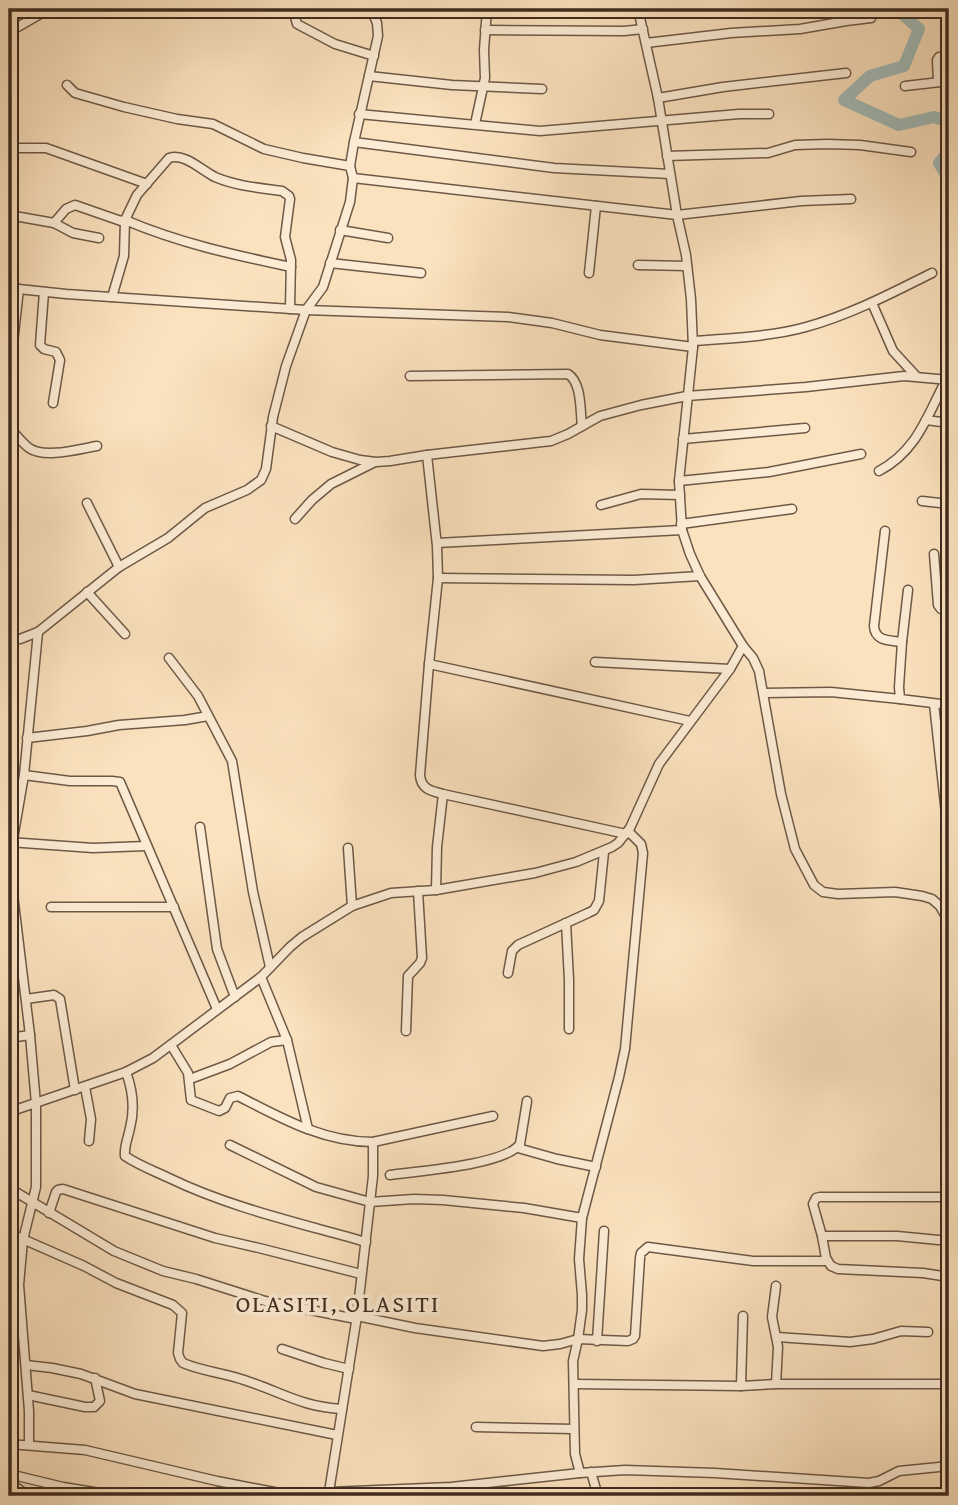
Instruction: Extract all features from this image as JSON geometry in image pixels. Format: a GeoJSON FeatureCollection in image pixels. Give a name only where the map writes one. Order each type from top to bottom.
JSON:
{"type":"FeatureCollection","features":[{"type":"Feature","properties":{"kind":"street"},"geometry":{"type":"LineString","coordinates":[[9,32],[49,9]]}},
{"type":"Feature","properties":{"kind":"street"},"geometry":{"type":"LineString","coordinates":[[302,9],[295,17],[297,24],[335,44],[374,56]]}},
{"type":"Feature","properties":{"kind":"street"},"geometry":{"type":"LineString","coordinates":[[9,640],[38,632],[119,567],[168,538],[205,508],[247,490],[261,480],[267,469],[271,426],[286,366],[306,310],[323,287],[350,202],[353,178],[350,166],[354,142],[379,31],[371,9]]}},
{"type":"Feature","properties":{"kind":"street"},"geometry":{"type":"LineString","coordinates":[[475,124],[483,87],[487,9]]}},
{"type":"Feature","properties":{"kind":"street"},"geometry":{"type":"LineString","coordinates":[[638,9],[658,98],[691,299],[693,344],[679,481],[682,527],[690,554],[700,576],[760,671],[781,794],[796,849],[814,885],[823,892],[838,894],[895,892],[922,896],[932,899],[940,906],[949,922]]}},
{"type":"Feature","properties":{"kind":"street"},"geometry":{"type":"LineString","coordinates":[[646,43],[731,33],[800,30],[871,18]]}},
{"type":"Feature","properties":{"kind":"street"},"geometry":{"type":"LineString","coordinates":[[485,30],[624,32],[643,29]]}},
{"type":"Feature","properties":{"kind":"street"},"geometry":{"type":"LineString","coordinates":[[938,82],[937,60],[939,57],[949,56]]}},
{"type":"Feature","properties":{"kind":"street"},"geometry":{"type":"LineString","coordinates":[[658,98],[723,87],[846,74]]}},
{"type":"Feature","properties":{"kind":"street"},"geometry":{"type":"LineString","coordinates":[[369,76],[483,87],[542,89]]}},
{"type":"Feature","properties":{"kind":"street"},"geometry":{"type":"LineString","coordinates":[[905,86],[949,81]]}},
{"type":"Feature","properties":{"kind":"street"},"geometry":{"type":"LineString","coordinates":[[67,85],[75,93],[137,111],[213,124],[264,149],[350,166]]}},
{"type":"Feature","properties":{"kind":"street"},"geometry":{"type":"LineString","coordinates":[[359,114],[540,131],[729,114],[769,114]]}},
{"type":"Feature","properties":{"kind":"street"},"geometry":{"type":"LineString","coordinates":[[354,142],[554,168],[670,174]]}},
{"type":"Feature","properties":{"kind":"street"},"geometry":{"type":"LineString","coordinates":[[667,156],[768,153],[795,145],[827,144],[860,145],[911,152]]}},
{"type":"Feature","properties":{"kind":"street"},"geometry":{"type":"LineString","coordinates":[[9,148],[46,148],[148,184]]}},
{"type":"Feature","properties":{"kind":"street"},"geometry":{"type":"LineString","coordinates":[[112,297],[124,256],[125,220],[134,200],[169,158],[178,156],[215,177],[286,193],[289,196],[285,241],[291,267],[290,309]]}},
{"type":"Feature","properties":{"kind":"street"},"geometry":{"type":"LineString","coordinates":[[353,178],[677,215],[851,199]]}},
{"type":"Feature","properties":{"kind":"street"},"geometry":{"type":"LineString","coordinates":[[54,223],[66,209],[75,205],[207,248],[291,267]]}},
{"type":"Feature","properties":{"kind":"street"},"geometry":{"type":"LineString","coordinates":[[589,273],[596,206]]}},
{"type":"Feature","properties":{"kind":"street"},"geometry":{"type":"LineString","coordinates":[[9,215],[54,223],[74,233],[99,238]]}},
{"type":"Feature","properties":{"kind":"street"},"geometry":{"type":"LineString","coordinates":[[340,230],[388,238]]}},
{"type":"Feature","properties":{"kind":"street"},"geometry":{"type":"LineString","coordinates":[[330,263],[421,273]]}},
{"type":"Feature","properties":{"kind":"street"},"geometry":{"type":"LineString","coordinates":[[638,265],[687,266]]}},
{"type":"Feature","properties":{"kind":"street"},"geometry":{"type":"LineString","coordinates":[[9,288],[306,310],[508,317],[552,323],[600,335],[693,344],[807,327],[872,303],[932,273]]}},
{"type":"Feature","properties":{"kind":"street"},"geometry":{"type":"LineString","coordinates":[[11,361],[19,289]]}},
{"type":"Feature","properties":{"kind":"street"},"geometry":{"type":"LineString","coordinates":[[44,292],[40,345],[56,352],[60,360],[52,403]]}},
{"type":"Feature","properties":{"kind":"street"},"geometry":{"type":"LineString","coordinates":[[872,303],[893,351],[916,376]]}},
{"type":"Feature","properties":{"kind":"street"},"geometry":{"type":"LineString","coordinates":[[410,376],[568,374],[573,376],[577,383],[582,426]]}},
{"type":"Feature","properties":{"kind":"street"},"geometry":{"type":"LineString","coordinates":[[271,426],[332,452],[376,462],[540,443],[559,438],[600,416],[687,396],[916,376],[947,380],[917,437],[904,454],[879,471]]}},
{"type":"Feature","properties":{"kind":"street"},"geometry":{"type":"LineString","coordinates":[[926,419],[949,423]]}},
{"type":"Feature","properties":{"kind":"street"},"geometry":{"type":"LineString","coordinates":[[9,428],[27,447],[38,452],[97,446]]}},
{"type":"Feature","properties":{"kind":"street"},"geometry":{"type":"LineString","coordinates":[[683,439],[805,428]]}},
{"type":"Feature","properties":{"kind":"street"},"geometry":{"type":"LineString","coordinates":[[679,481],[769,472],[861,454]]}},
{"type":"Feature","properties":{"kind":"street"},"geometry":{"type":"LineString","coordinates":[[427,455],[437,543],[438,578],[420,779],[423,786],[443,794],[627,833],[641,844],[643,853],[622,1062],[582,1218],[579,1259],[582,1295],[578,1339],[573,1355],[575,1454],[580,1473]]}},
{"type":"Feature","properties":{"kind":"street"},"geometry":{"type":"LineString","coordinates":[[295,519],[331,484],[376,462]]}},
{"type":"Feature","properties":{"kind":"street"},"geometry":{"type":"LineString","coordinates":[[601,505],[641,495],[680,495]]}},
{"type":"Feature","properties":{"kind":"street"},"geometry":{"type":"LineString","coordinates":[[922,501],[949,503]]}},
{"type":"Feature","properties":{"kind":"street"},"geometry":{"type":"LineString","coordinates":[[87,503],[119,567]]}},
{"type":"Feature","properties":{"kind":"street"},"geometry":{"type":"LineString","coordinates":[[437,543],[682,527],[792,509]]}},
{"type":"Feature","properties":{"kind":"street"},"geometry":{"type":"LineString","coordinates":[[885,531],[874,630],[881,638],[902,642]]}},
{"type":"Feature","properties":{"kind":"street"},"geometry":{"type":"LineString","coordinates":[[934,554],[938,605],[949,611]]}},
{"type":"Feature","properties":{"kind":"street"},"geometry":{"type":"LineString","coordinates":[[438,578],[634,580],[700,576]]}},
{"type":"Feature","properties":{"kind":"street"},"geometry":{"type":"LineString","coordinates":[[900,699],[902,642],[908,590]]}},
{"type":"Feature","properties":{"kind":"street"},"geometry":{"type":"LineString","coordinates":[[87,592],[125,634]]}},
{"type":"Feature","properties":{"kind":"street"},"geometry":{"type":"LineString","coordinates":[[29,1445],[28,1395],[19,1285],[23,1240],[36,1187],[36,1104],[26,999],[9,870],[10,843],[24,775],[38,632]]}},
{"type":"Feature","properties":{"kind":"street"},"geometry":{"type":"LineString","coordinates":[[9,1112],[126,1072],[153,1058],[261,977],[302,937],[352,906],[391,893],[436,890],[535,873],[604,852],[627,833],[659,764],[730,669],[743,646]]}},
{"type":"Feature","properties":{"kind":"street"},"geometry":{"type":"LineString","coordinates":[[169,658],[198,696],[232,761],[260,930],[270,967]]}},
{"type":"Feature","properties":{"kind":"street"},"geometry":{"type":"LineString","coordinates":[[595,662],[730,669]]}},
{"type":"Feature","properties":{"kind":"street"},"geometry":{"type":"LineString","coordinates":[[429,664],[690,721]]}},
{"type":"Feature","properties":{"kind":"street"},"geometry":{"type":"LineString","coordinates":[[764,693],[831,692],[949,705]]}},
{"type":"Feature","properties":{"kind":"street"},"geometry":{"type":"LineString","coordinates":[[934,704],[949,841]]}},
{"type":"Feature","properties":{"kind":"street"},"geometry":{"type":"LineString","coordinates":[[27,738],[130,723],[172,722],[208,716]]}},
{"type":"Feature","properties":{"kind":"street"},"geometry":{"type":"LineString","coordinates":[[24,775],[70,781],[120,782],[217,1009]]}},
{"type":"Feature","properties":{"kind":"street"},"geometry":{"type":"LineString","coordinates":[[436,890],[437,847],[443,794]]}},
{"type":"Feature","properties":{"kind":"street"},"geometry":{"type":"LineString","coordinates":[[200,827],[217,949],[234,997]]}},
{"type":"Feature","properties":{"kind":"street"},"geometry":{"type":"LineString","coordinates":[[10,843],[93,848],[146,846]]}},
{"type":"Feature","properties":{"kind":"street"},"geometry":{"type":"LineString","coordinates":[[348,848],[352,906]]}},
{"type":"Feature","properties":{"kind":"street"},"geometry":{"type":"LineString","coordinates":[[508,973],[514,948],[588,913],[597,905],[604,852]]}},
{"type":"Feature","properties":{"kind":"street"},"geometry":{"type":"LineString","coordinates":[[406,1031],[408,976],[422,958],[418,891]]}},
{"type":"Feature","properties":{"kind":"street"},"geometry":{"type":"LineString","coordinates":[[940,906],[949,903]]}},
{"type":"Feature","properties":{"kind":"street"},"geometry":{"type":"LineString","coordinates":[[51,907],[174,907]]}},
{"type":"Feature","properties":{"kind":"street"},"geometry":{"type":"LineString","coordinates":[[566,923],[569,1029]]}},
{"type":"Feature","properties":{"kind":"street"},"geometry":{"type":"LineString","coordinates":[[261,977],[287,1040],[308,1129]]}},
{"type":"Feature","properties":{"kind":"street"},"geometry":{"type":"LineString","coordinates":[[26,999],[54,995],[60,999],[75,1090]]}},
{"type":"Feature","properties":{"kind":"street"},"geometry":{"type":"LineString","coordinates":[[9,1038],[30,1035]]}},
{"type":"Feature","properties":{"kind":"street"},"geometry":{"type":"LineString","coordinates":[[190,1079],[230,1064],[271,1042],[287,1040]]}},
{"type":"Feature","properties":{"kind":"street"},"geometry":{"type":"LineString","coordinates":[[171,1045],[184,1064],[190,1079],[190,1097],[196,1102],[219,1111],[225,1108],[230,1098],[238,1096],[270,1113],[336,1139],[373,1142],[493,1116]]}},
{"type":"Feature","properties":{"kind":"street"},"geometry":{"type":"LineString","coordinates":[[126,1072],[131,1083],[133,1102],[125,1156],[136,1164],[237,1206],[366,1242]]}},
{"type":"Feature","properties":{"kind":"street"},"geometry":{"type":"LineString","coordinates":[[85,1087],[91,1119],[89,1141]]}},
{"type":"Feature","properties":{"kind":"street"},"geometry":{"type":"LineString","coordinates":[[390,1175],[478,1163],[518,1148],[522,1139],[527,1101]]}},
{"type":"Feature","properties":{"kind":"street"},"geometry":{"type":"LineString","coordinates":[[329,1492],[357,1318],[373,1176],[373,1142]]}},
{"type":"Feature","properties":{"kind":"street"},"geometry":{"type":"LineString","coordinates":[[230,1145],[316,1187],[370,1202],[443,1200],[524,1208],[582,1218]]}},
{"type":"Feature","properties":{"kind":"street"},"geometry":{"type":"LineString","coordinates":[[518,1148],[596,1167]]}},
{"type":"Feature","properties":{"kind":"street"},"geometry":{"type":"LineString","coordinates":[[9,1188],[114,1251],[163,1271],[275,1304],[525,1345],[543,1346],[578,1339],[633,1339],[639,1258],[648,1247],[753,1261],[827,1261]]}},
{"type":"Feature","properties":{"kind":"street"},"geometry":{"type":"LineString","coordinates":[[49,1213],[56,1192],[63,1188],[215,1238],[361,1274]]}},
{"type":"Feature","properties":{"kind":"street"},"geometry":{"type":"LineString","coordinates":[[949,1197],[816,1198],[813,1204],[827,1261],[831,1266],[838,1269],[923,1273],[949,1277]]}},
{"type":"Feature","properties":{"kind":"street"},"geometry":{"type":"LineString","coordinates":[[597,1341],[604,1231]]}},
{"type":"Feature","properties":{"kind":"street"},"geometry":{"type":"LineString","coordinates":[[9,1233],[116,1283],[178,1308],[182,1313],[178,1353],[183,1363],[249,1381],[315,1407],[342,1409]]}},
{"type":"Feature","properties":{"kind":"street"},"geometry":{"type":"LineString","coordinates":[[822,1236],[912,1236],[949,1241]]}},
{"type":"Feature","properties":{"kind":"street"},"geometry":{"type":"LineString","coordinates":[[776,1286],[772,1317],[778,1352],[776,1384]]}},
{"type":"Feature","properties":{"kind":"street"},"geometry":{"type":"LineString","coordinates":[[741,1386],[743,1316]]}},
{"type":"Feature","properties":{"kind":"street"},"geometry":{"type":"LineString","coordinates":[[777,1337],[850,1342],[901,1331],[928,1332]]}},
{"type":"Feature","properties":{"kind":"street"},"geometry":{"type":"LineString","coordinates":[[282,1349],[349,1368]]}},
{"type":"Feature","properties":{"kind":"street"},"geometry":{"type":"LineString","coordinates":[[26,1365],[65,1370],[95,1378],[135,1394],[337,1435]]}},
{"type":"Feature","properties":{"kind":"street"},"geometry":{"type":"LineString","coordinates":[[28,1395],[94,1408],[100,1401],[95,1378]]}},
{"type":"Feature","properties":{"kind":"street"},"geometry":{"type":"LineString","coordinates":[[574,1384],[949,1384]]}},
{"type":"Feature","properties":{"kind":"street"},"geometry":{"type":"LineString","coordinates":[[475,1427],[575,1429]]}},
{"type":"Feature","properties":{"kind":"street"},"geometry":{"type":"LineString","coordinates":[[9,1444],[104,1454],[217,1481],[295,1496],[451,1487],[625,1470],[869,1483],[899,1471],[949,1466]]}},
{"type":"Feature","properties":{"kind":"street"},"geometry":{"type":"LineString","coordinates":[[591,1472],[598,1496]]}},
{"type":"Feature","properties":{"kind":"street"},"geometry":{"type":"LineString","coordinates":[[9,1474],[118,1496]]}},
{"type":"Feature","properties":{"kind":"street"},"geometry":{"type":"LineString","coordinates":[[9,1482],[28,1496]]}},
{"type":"Feature","properties":{"kind":"waterway"},"geometry":{"type":"LineString","coordinates":[[897,9],[919,29],[904,66],[870,76],[844,100],[899,125],[934,117],[949,122]]}},
{"type":"Feature","properties":{"kind":"waterway"},"geometry":{"type":"LineString","coordinates":[[949,151],[939,163],[949,180]]}},
{"type":"Feature","properties":{"kind":"district","name":"OLASITI, OLASITI"},"geometry":{"type":"Point","coordinates":[338,1304]}}]}
